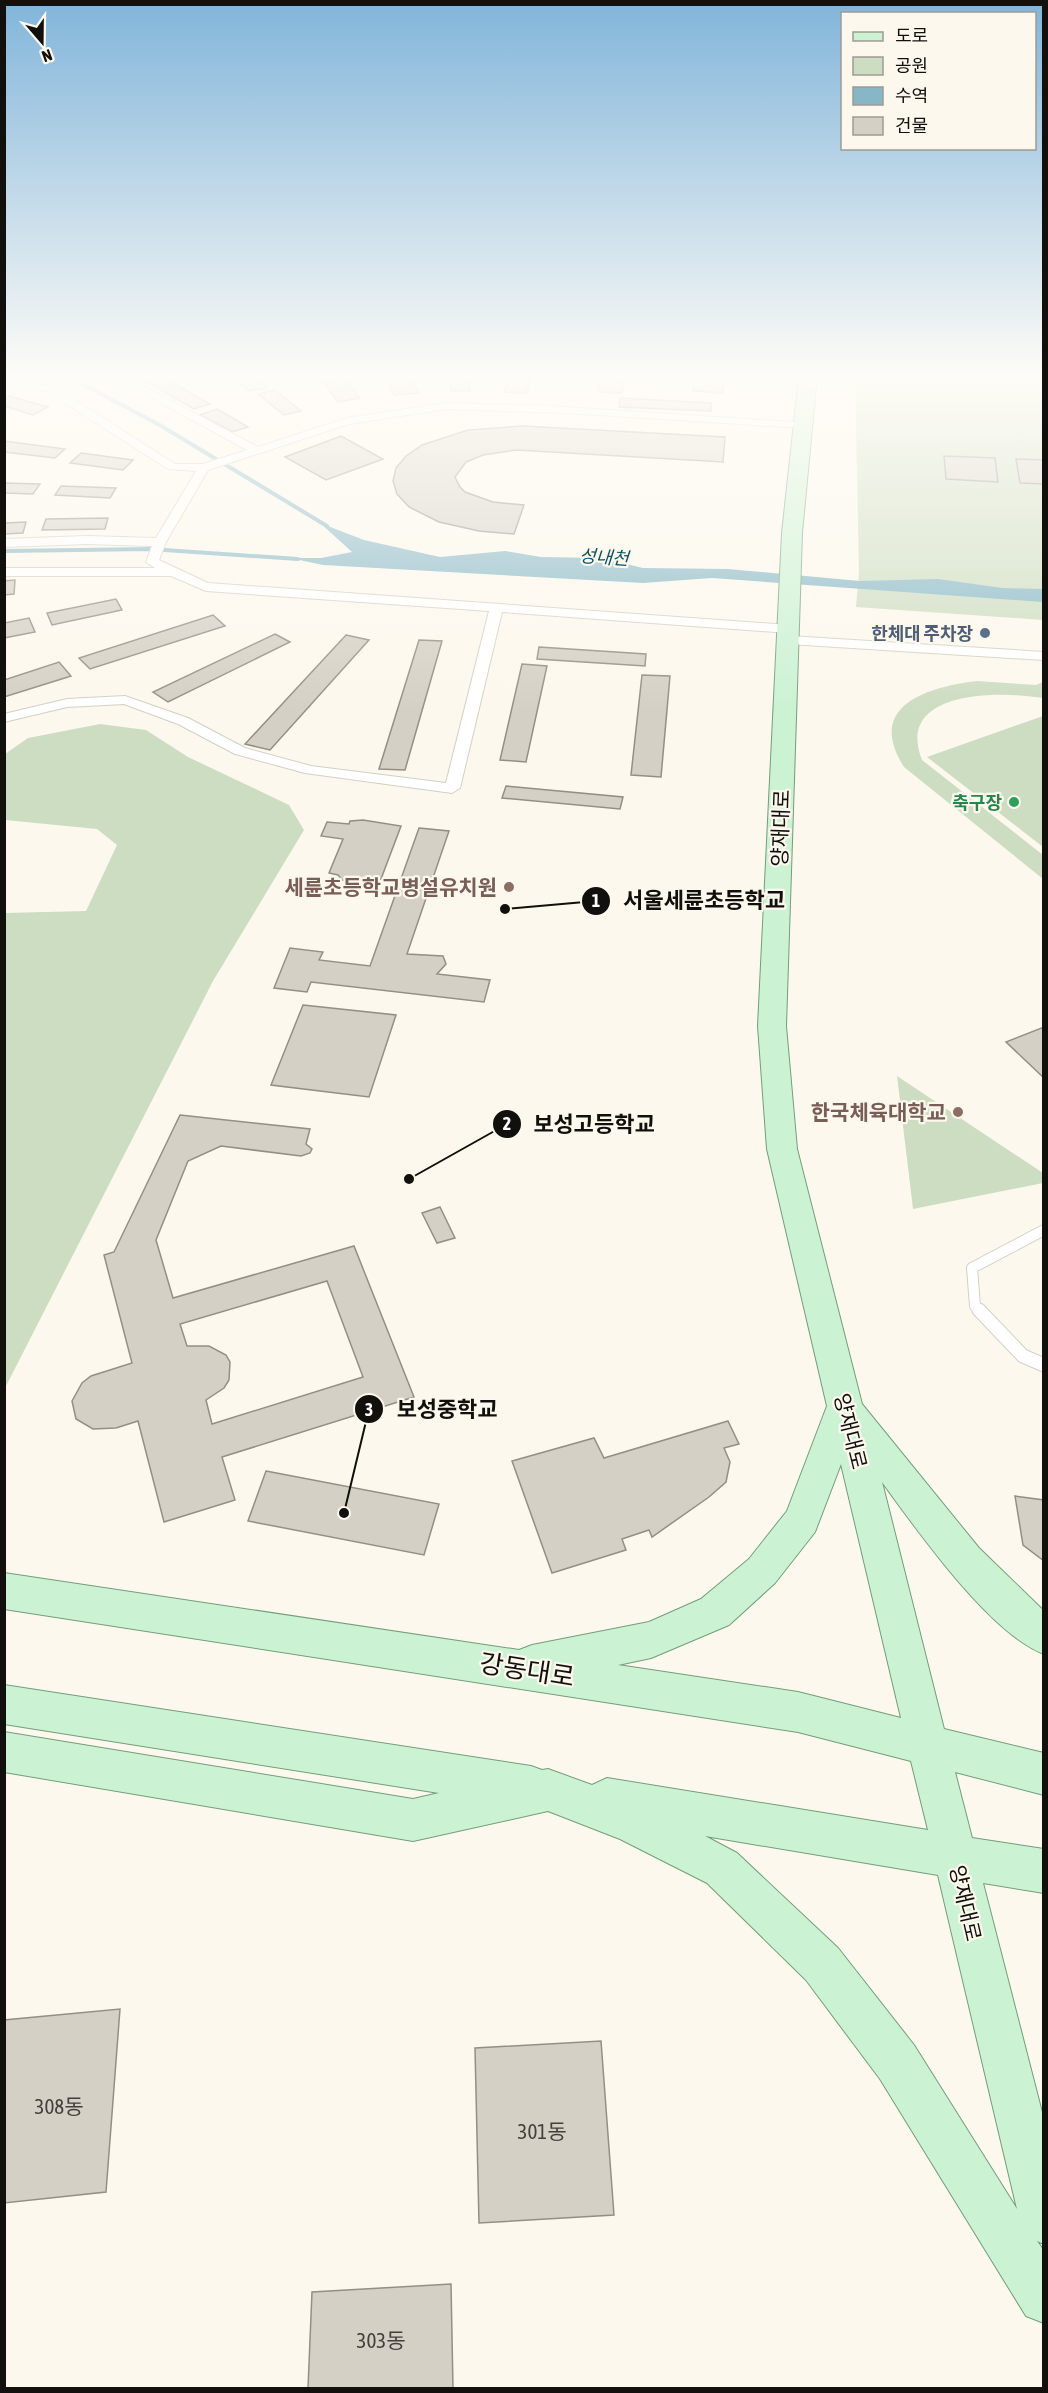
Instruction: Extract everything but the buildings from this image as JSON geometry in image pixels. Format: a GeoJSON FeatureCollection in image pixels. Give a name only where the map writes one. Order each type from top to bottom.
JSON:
{"type":"FeatureCollection","features":[{"type":"Feature","properties":{"kind":"main road","name":"양재대로"},"geometry":{"type":"LineString","coordinates":[[797,488],[792,533],[772,1026],[782,1149],[905,1650],[925,1743],[1044,2219]]}},
{"type":"Feature","properties":{"kind":"main road"},"geometry":{"type":"LineString","coordinates":[[845,1406],[963,1558],[1021,1618],[1044,1636]]}},
{"type":"Feature","properties":{"kind":"main road"},"geometry":{"type":"LineString","coordinates":[[512,1668],[651,1640],[715,1612],[762,1571],[802,1520],[845,1406]]}},
{"type":"Feature","properties":{"kind":"main road","name":"강동대로"},"geometry":{"type":"LineString","coordinates":[[4,1591],[798,1712],[1044,1774]]}},
{"type":"Feature","properties":{"kind":"main road"},"geometry":{"type":"LineString","coordinates":[[4,1704],[1044,1871]]}},
{"type":"Feature","properties":{"kind":"main road"},"geometry":{"type":"LineString","coordinates":[[4,1752],[413,1820],[548,1790],[632,1822],[722,1868],[822,1964],[897,2062],[1044,2298]]}},
{"type":"Feature","properties":{"kind":"street"},"geometry":{"type":"LineString","coordinates":[[192,488],[160,542],[152,561],[206,587],[789,634]]}},
{"type":"Feature","properties":{"kind":"street"},"geometry":{"type":"LineString","coordinates":[[4,543],[86,540],[160,542]]}},
{"type":"Feature","properties":{"kind":"street"},"geometry":{"type":"LineString","coordinates":[[4,572],[172,572]]}},
{"type":"Feature","properties":{"kind":"street"},"geometry":{"type":"LineString","coordinates":[[4,718],[67,703],[125,700],[183,721],[240,751],[310,770],[452,788],[496,609]]}},
{"type":"Feature","properties":{"kind":"lane"},"geometry":{"type":"LineString","coordinates":[[789,634],[1044,656]]}},
{"type":"Feature","properties":{"kind":"lane"},"geometry":{"type":"LineString","coordinates":[[1044,1230],[972,1268],[975,1306],[1023,1356],[1044,1365]]}},
{"type":"Feature","properties":{"kind":"green space"},"geometry":{"type":"Polygon","coordinates":[[[857,488],[1043,488],[1043,620],[856,607],[859,572],[857,488]]]}},
{"type":"Feature","properties":{"kind":"green space"},"geometry":{"type":"Polygon","coordinates":[[[977,681],[1036,685],[1043,682],[1043,698],[979,696],[937,707],[923,719],[917,737],[922,760],[1043,855],[1043,879],[904,767],[894,746],[892,729],[897,715],[907,703],[939,688],[977,681]]]}},
{"type":"Feature","properties":{"kind":"green space","name":"축구장"},"geometry":{"type":"Polygon","coordinates":[[[1044,716],[1043,847],[927,757],[1044,716]]]}},
{"type":"Feature","properties":{"kind":"green space"},"geometry":{"type":"Polygon","coordinates":[[[100,724],[146,730],[188,757],[289,805],[304,830],[213,981],[5,1388],[5,913],[86,911],[117,845],[97,829],[5,820],[5,754],[28,738],[100,724]]]}},
{"type":"Feature","properties":{"kind":"green space"},"geometry":{"type":"Polygon","coordinates":[[[897,1076],[1043,1173],[1043,1183],[913,1209],[897,1076]]]}},
{"type":"Feature","properties":{"kind":"water","name":"성내천"},"geometry":{"type":"Polygon","coordinates":[[[320,523],[364,540],[440,557],[505,551],[541,557],[602,558],[643,568],[728,569],[860,581],[938,579],[1002,588],[1043,589],[1043,602],[712,578],[643,583],[323,565],[290,558],[321,558],[352,552],[320,523]]]}},
{"type":"Feature","properties":{"kind":"waterway","name":"성내천"},"geometry":{"type":"LineString","coordinates":[[263,488],[327,526]]}},
{"type":"Feature","properties":{"kind":"waterway"},"geometry":{"type":"LineString","coordinates":[[4,551],[150,549],[298,559]]}},
{"type":"Feature","properties":{"kind":"place","name":"한체대 주차장"},"geometry":{"type":"Point","coordinates":[985,633]}},
{"type":"Feature","properties":{"kind":"place","name":"축구장"},"geometry":{"type":"Point","coordinates":[1014,802]}},
{"type":"Feature","properties":{"kind":"place","name":"세륜초등학교병설유치원"},"geometry":{"type":"Point","coordinates":[509,887]}},
{"type":"Feature","properties":{"kind":"place","name":"서울세륜초등학교"},"geometry":{"type":"Point","coordinates":[505,909]}},
{"type":"Feature","properties":{"kind":"place","name":"한국체육대학교"},"geometry":{"type":"Point","coordinates":[958,1112]}},
{"type":"Feature","properties":{"kind":"place","name":"보성고등학교"},"geometry":{"type":"Point","coordinates":[409,1179]}},
{"type":"Feature","properties":{"kind":"place","name":"보성중학교"},"geometry":{"type":"Point","coordinates":[344,1513]}}]}
